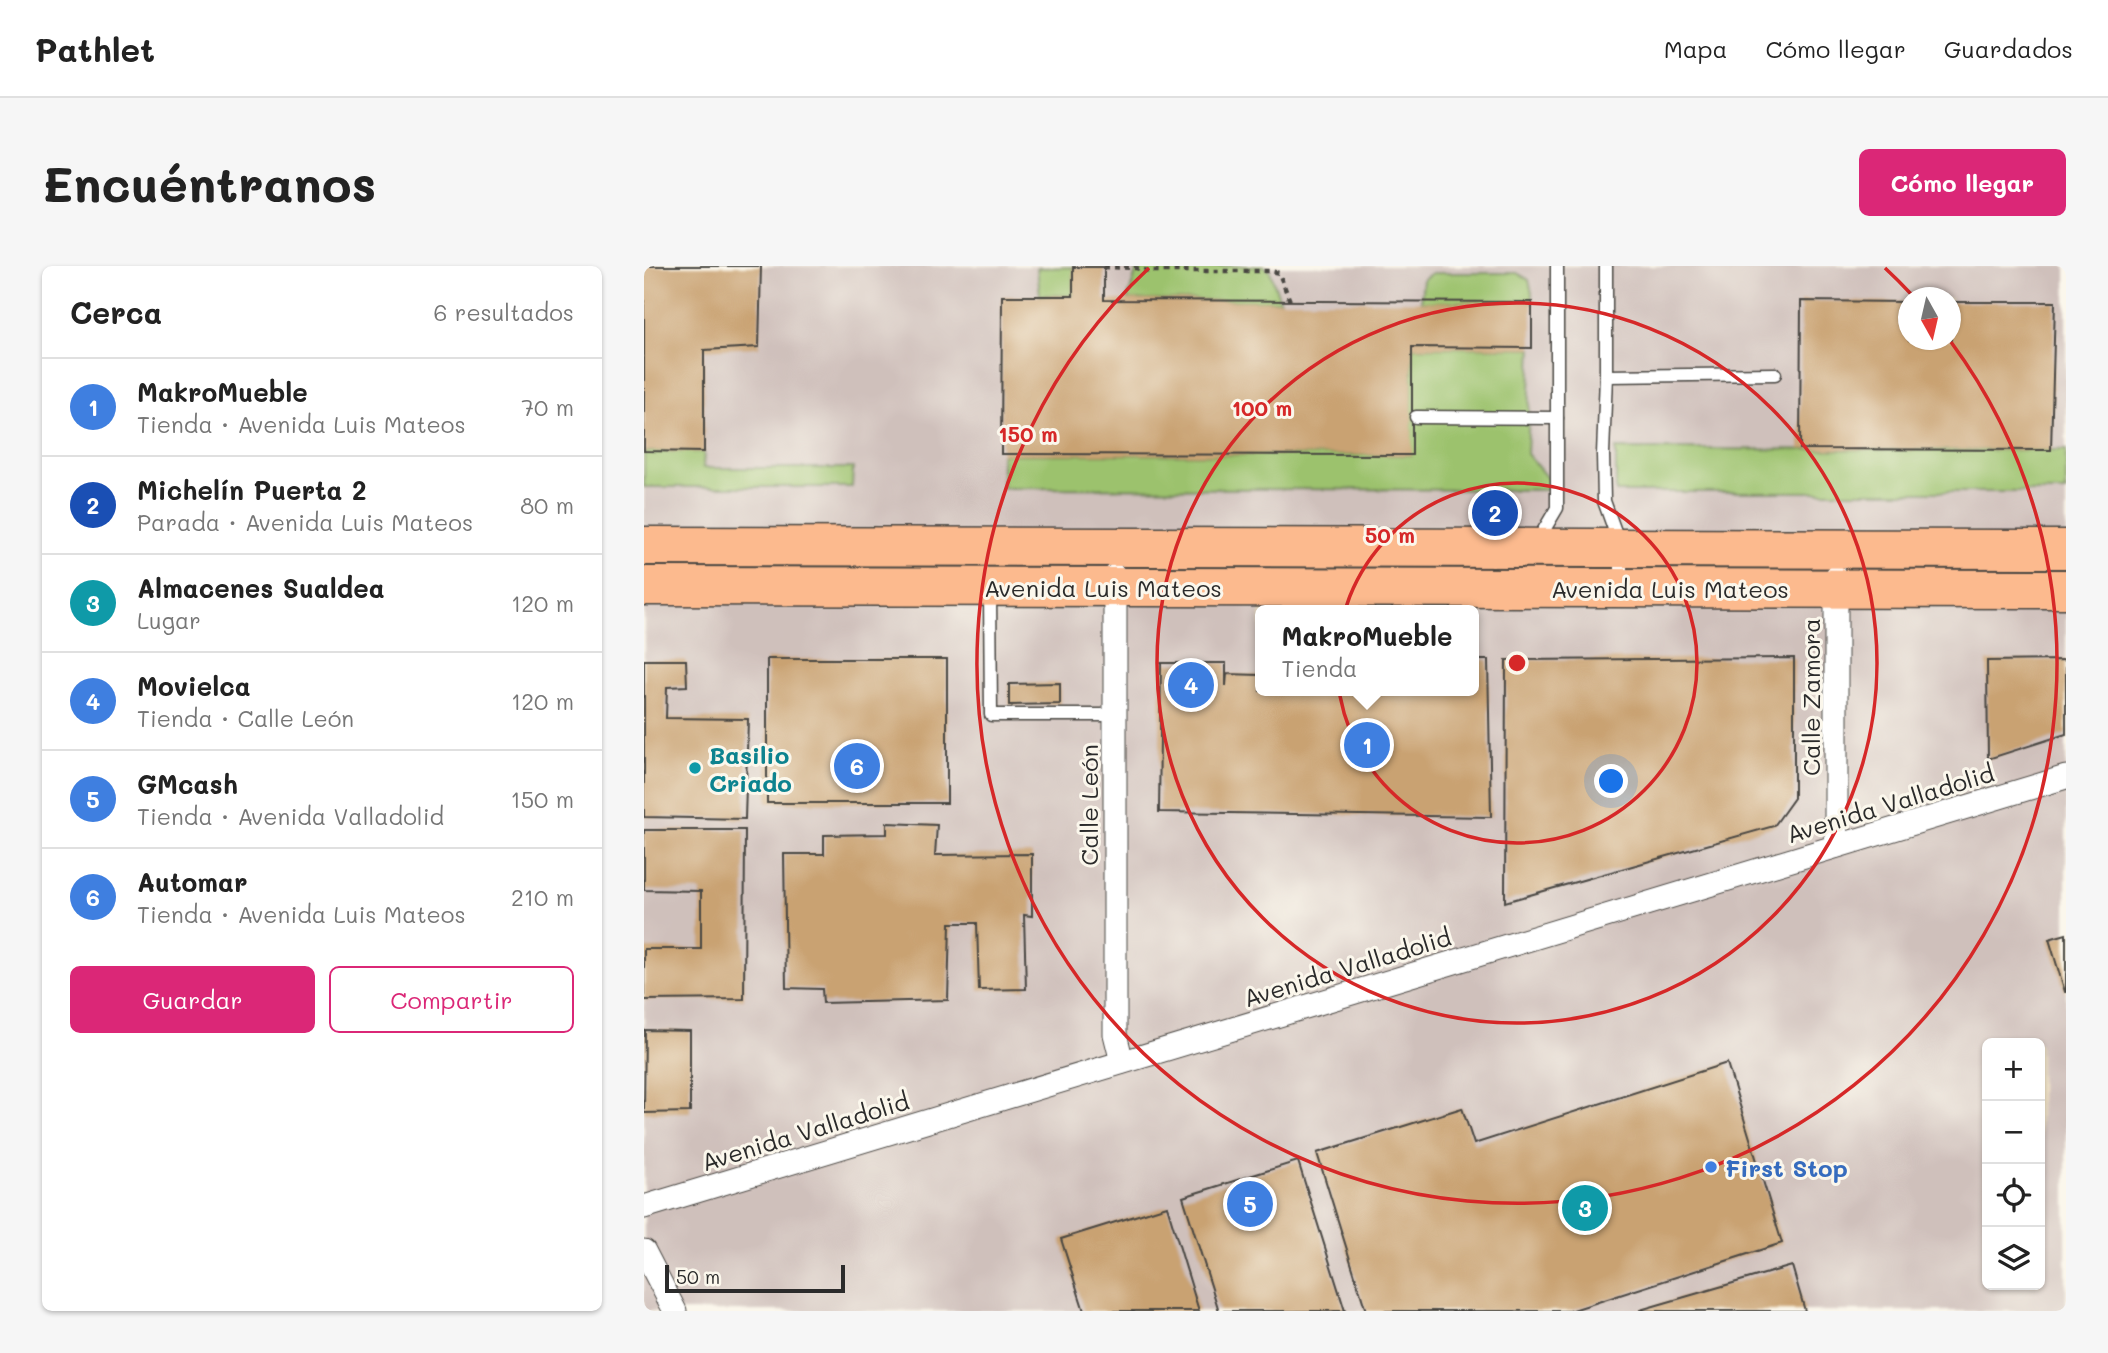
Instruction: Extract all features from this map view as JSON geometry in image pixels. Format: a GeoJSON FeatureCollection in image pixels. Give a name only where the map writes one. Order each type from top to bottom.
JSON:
{"type":"FeatureCollection","features":[{"type":"Feature","properties":{"kind":"highway","name":"Avenida Luis Mateos"},"geometry":{"type":"LineString","coordinates":[[644,546],[2066,549]]}},
{"type":"Feature","properties":{"kind":"highway","name":"Avenida Luis Mateos"},"geometry":{"type":"LineString","coordinates":[[644,586],[2066,589]]}},
{"type":"Feature","properties":{"kind":"street","name":"Calle León"},"geometry":{"type":"LineString","coordinates":[[1115,547],[1115,1034],[1122,1062]]}},
{"type":"Feature","properties":{"kind":"street","name":"Calle Zamora"},"geometry":{"type":"LineString","coordinates":[[1836,548],[1836,846]]}},
{"type":"Feature","properties":{"kind":"street","name":"Avenida Valladolid"},"geometry":{"type":"LineString","coordinates":[[644,1207],[2066,777]]}},
{"type":"Feature","properties":{"kind":"street"},"geometry":{"type":"LineString","coordinates":[[644,1251],[675,1311]]}},
{"type":"Feature","properties":{"kind":"lane"},"geometry":{"type":"LineString","coordinates":[[1532,548],[1557,508],[1557,266]]}},
{"type":"Feature","properties":{"kind":"lane"},"geometry":{"type":"LineString","coordinates":[[1606,266],[1606,376],[1602,454],[1604,501],[1620,548],[1621,588]]}},
{"type":"Feature","properties":{"kind":"lane"},"geometry":{"type":"LineString","coordinates":[[1606,376],[1776,374]]}},
{"type":"Feature","properties":{"kind":"lane"},"geometry":{"type":"LineString","coordinates":[[1416,417],[1557,418]]}},
{"type":"Feature","properties":{"kind":"lane"},"geometry":{"type":"LineString","coordinates":[[990,587],[991,715],[1114,715]]}},
{"type":"Feature","properties":{"kind":"path"},"geometry":{"type":"LineString","coordinates":[[1104,267],[1148,271],[1269,269],[1279,273],[1290,301]]}},
{"type":"Feature","properties":{"kind":"shaded area"},"geometry":{"type":"Polygon","coordinates":[[[644,266],[2066,266],[2066,1311],[644,1311],[644,266]]]}},
{"type":"Feature","properties":{"kind":"green space"},"geometry":{"type":"Polygon","coordinates":[[[1138,266],[1264,266],[1270,271],[1280,301],[1127,300],[1138,266]]]}},
{"type":"Feature","properties":{"kind":"green space"},"geometry":{"type":"Polygon","coordinates":[[[1073,267],[1073,296],[1040,295],[1037,268],[1073,267]]]}},
{"type":"Feature","properties":{"kind":"green space"},"geometry":{"type":"Polygon","coordinates":[[[1432,273],[1517,273],[1529,280],[1532,302],[1421,302],[1423,279],[1432,273]]]}},
{"type":"Feature","properties":{"kind":"green space"},"geometry":{"type":"Polygon","coordinates":[[[1412,347],[1532,348],[1527,454],[1557,490],[1003,488],[1001,454],[1411,455],[1412,347]]]}},
{"type":"Feature","properties":{"kind":"green space"},"geometry":{"type":"Polygon","coordinates":[[[1616,449],[2066,450],[2066,492],[1616,492],[1616,449]]]}},
{"type":"Feature","properties":{"kind":"green space"},"geometry":{"type":"Polygon","coordinates":[[[644,451],[704,452],[703,468],[853,468],[852,487],[644,487],[644,451]]]}},
{"type":"Feature","properties":{"kind":"building"},"geometry":{"type":"Polygon","coordinates":[[[644,266],[761,266],[759,347],[704,350],[704,452],[644,451],[644,266]]]}},
{"type":"Feature","properties":{"kind":"building"},"geometry":{"type":"Polygon","coordinates":[[[1073,267],[1104,267],[1104,300],[1532,302],[1532,348],[1412,347],[1412,455],[1001,454],[1002,296],[1073,296],[1073,267]]]}},
{"type":"Feature","properties":{"kind":"building"},"geometry":{"type":"Polygon","coordinates":[[[1801,301],[1898,302],[1898,350],[1961,350],[1961,302],[2055,302],[2051,450],[1800,449],[1801,301]]]}},
{"type":"Feature","properties":{"kind":"building"},"geometry":{"type":"Polygon","coordinates":[[[1794,658],[1794,798],[1774,826],[1505,902],[1506,660],[1794,658]]]}},
{"type":"Feature","properties":{"kind":"building"},"geometry":{"type":"Polygon","coordinates":[[[767,659],[947,659],[947,803],[767,803],[767,659]]]}},
{"type":"Feature","properties":{"kind":"building","name":"Basilio Criado"},"geometry":{"type":"Polygon","coordinates":[[[644,660],[686,660],[687,686],[667,687],[666,718],[748,719],[745,819],[644,817],[644,660]]]}},
{"type":"Feature","properties":{"kind":"building"},"geometry":{"type":"Polygon","coordinates":[[[1479,660],[1488,660],[1491,817],[1159,812],[1161,663],[1226,663],[1226,686],[1227,674],[1255,675],[1255,696],[1479,696],[1479,660]]]}},
{"type":"Feature","properties":{"kind":"building"},"geometry":{"type":"Polygon","coordinates":[[[2066,660],[2066,734],[1988,759],[1987,661],[2066,660]]]}},
{"type":"Feature","properties":{"kind":"building"},"geometry":{"type":"Polygon","coordinates":[[[1060,683],[1060,704],[1009,705],[1009,684],[1060,683]]]}},
{"type":"Feature","properties":{"kind":"building"},"geometry":{"type":"Polygon","coordinates":[[[887,823],[937,825],[935,855],[1032,854],[1032,916],[1024,915],[1026,989],[979,990],[977,923],[950,923],[948,1000],[823,1003],[822,989],[786,988],[784,854],[824,854],[824,835],[887,834],[887,823]]]}},
{"type":"Feature","properties":{"kind":"building"},"geometry":{"type":"Polygon","coordinates":[[[644,830],[745,830],[744,999],[644,1000],[644,949],[701,949],[701,891],[644,890],[644,830]]]}},
{"type":"Feature","properties":{"kind":"building"},"geometry":{"type":"Polygon","coordinates":[[[2066,934],[2066,992],[2065,992],[2049,939],[2066,934]]]}},
{"type":"Feature","properties":{"kind":"building"},"geometry":{"type":"Polygon","coordinates":[[[645,1030],[690,1031],[690,1112],[644,1113],[645,1030]]]}},
{"type":"Feature","properties":{"kind":"building"},"geometry":{"type":"Polygon","coordinates":[[[1727,1063],[1782,1243],[1570,1311],[1366,1311],[1317,1153],[1462,1108],[1474,1144],[1727,1063]]]}},
{"type":"Feature","properties":{"kind":"building"},"geometry":{"type":"Polygon","coordinates":[[[1298,1161],[1345,1311],[1219,1311],[1183,1197],[1298,1161]]]}},
{"type":"Feature","properties":{"kind":"building"},"geometry":{"type":"Polygon","coordinates":[[[1167,1206],[1199,1311],[1084,1311],[1061,1239],[1167,1206]]]}},
{"type":"Feature","properties":{"kind":"building"},"geometry":{"type":"Polygon","coordinates":[[[1792,1266],[1805,1311],[1640,1311],[1640,1310],[1792,1266]]]}},
{"type":"Feature","properties":{"kind":"place","name":"Michelín Puerta 2"},"geometry":{"type":"Point","coordinates":[1495,513]}},
{"type":"Feature","properties":{"kind":"place","name":"Movielca"},"geometry":{"type":"Point","coordinates":[1191,685]}},
{"type":"Feature","properties":{"kind":"place","name":"MakroMueble"},"geometry":{"type":"Point","coordinates":[1367,745]}},
{"type":"Feature","properties":{"kind":"place","name":"Automar"},"geometry":{"type":"Point","coordinates":[857,766]}},
{"type":"Feature","properties":{"kind":"place","name":"Basilio Criado"},"geometry":{"type":"Point","coordinates":[695,768]}},
{"type":"Feature","properties":{"kind":"place","name":"First Stop"},"geometry":{"type":"Point","coordinates":[1711,1167]}},
{"type":"Feature","properties":{"kind":"place","name":"GMcash"},"geometry":{"type":"Point","coordinates":[1250,1204]}},
{"type":"Feature","properties":{"kind":"place","name":"Almacenes Sualdea"},"geometry":{"type":"Point","coordinates":[1585,1208]}}]}
